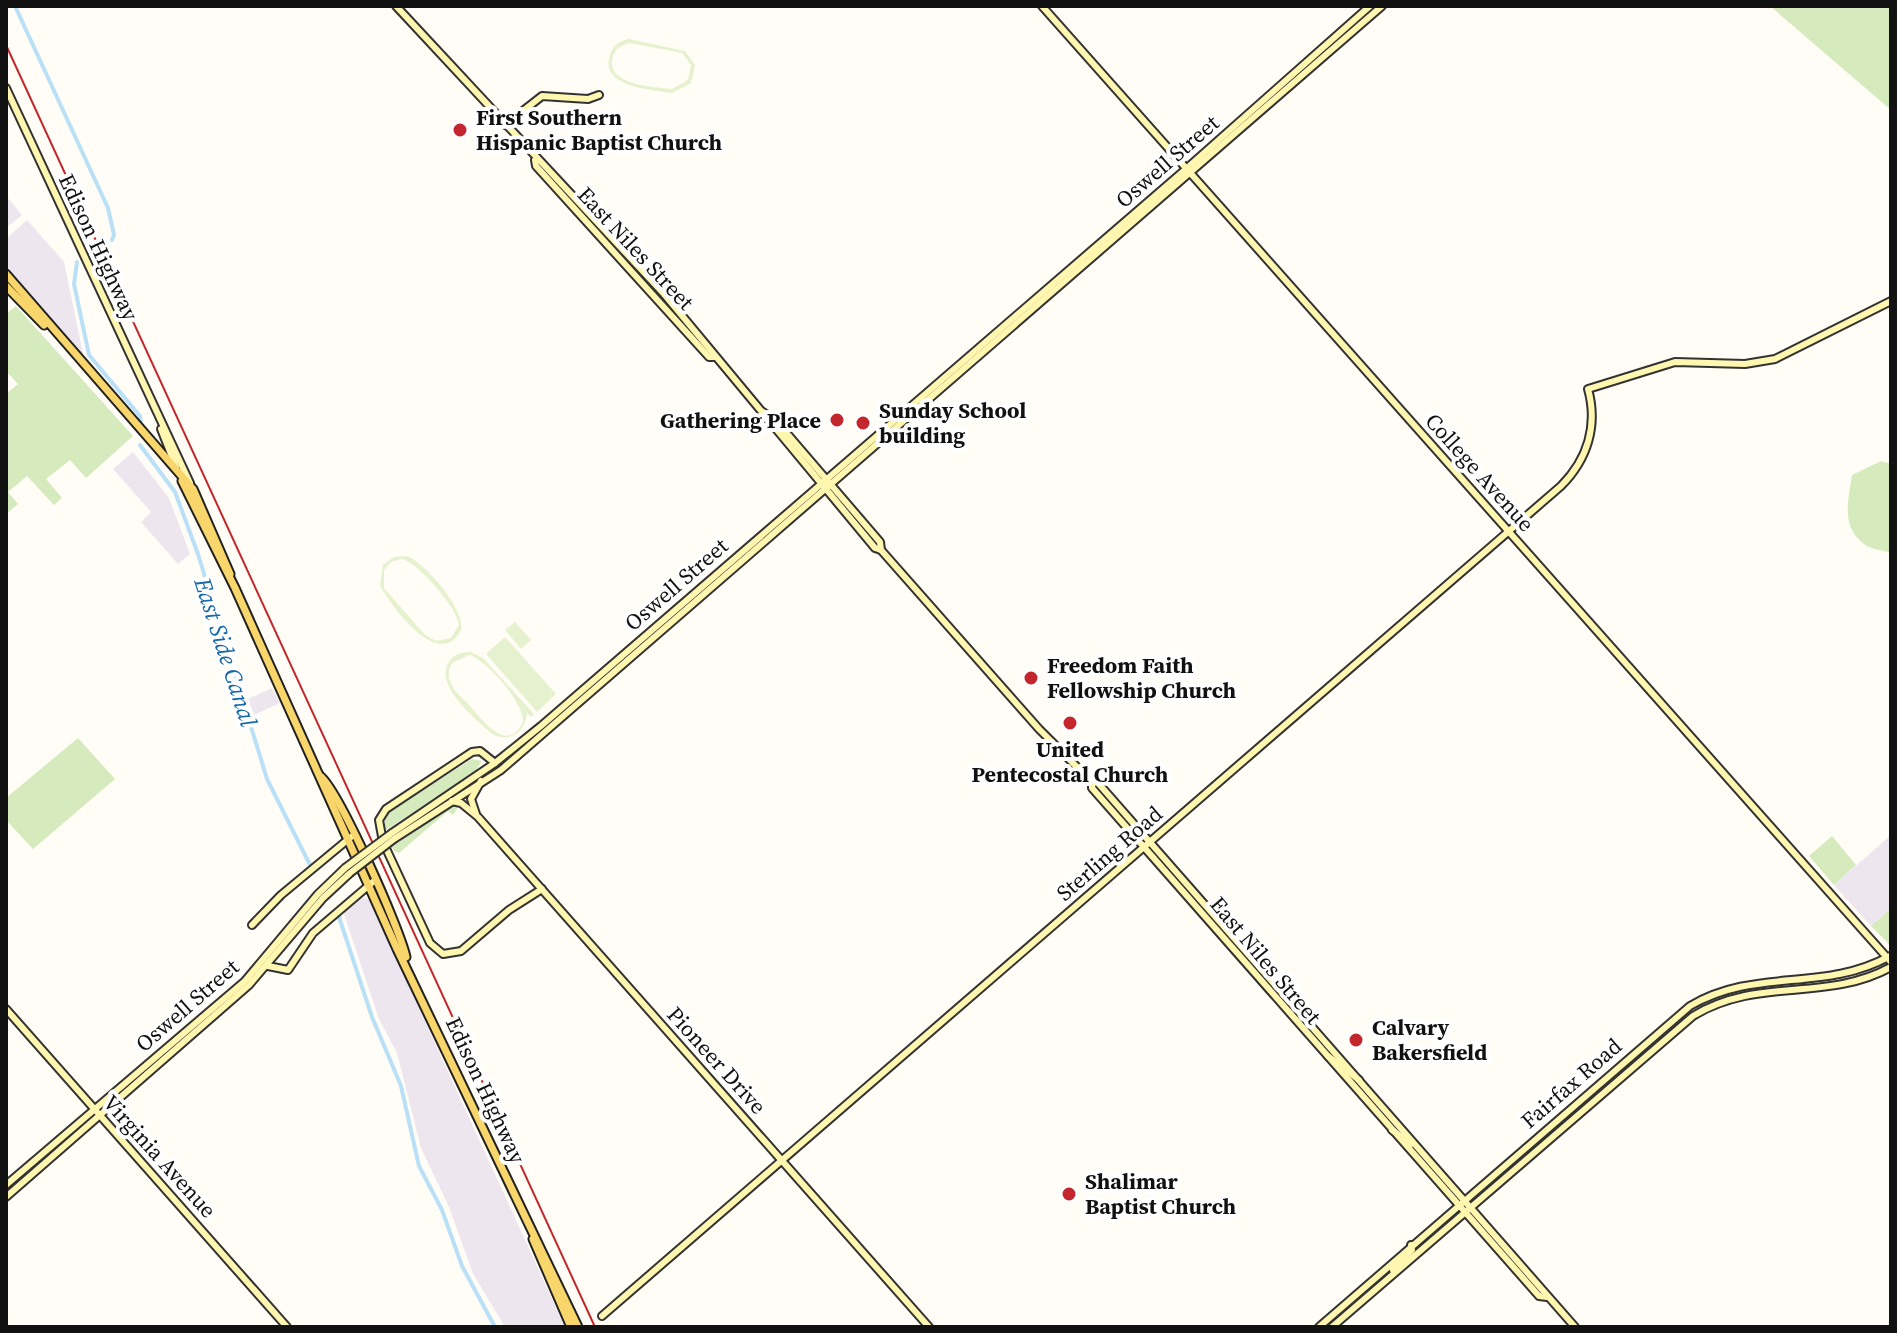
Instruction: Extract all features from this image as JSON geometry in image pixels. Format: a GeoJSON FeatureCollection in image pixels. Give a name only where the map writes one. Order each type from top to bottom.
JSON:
{"type":"FeatureCollection","features":[{"type":"Feature","properties":{"kind":"main road","name":"College Avenue"},"geometry":{"type":"LineString","coordinates":[[1042,6],[1890,960]]}},
{"type":"Feature","properties":{"kind":"main road","name":"Oswell Street"},"geometry":{"type":"LineString","coordinates":[[6,1185],[245,981],[318,894],[495,763],[826,484],[884,439],[1189,172],[1370,6]]}},
{"type":"Feature","properties":{"kind":"main road","name":"Oswell Street"},"geometry":{"type":"LineString","coordinates":[[393,836],[501,770],[826,484],[913,403],[1277,99],[1382,6]]}},
{"type":"Feature","properties":{"kind":"main road","name":"East Niles Street"},"geometry":{"type":"LineString","coordinates":[[400,7],[535,160],[624,249],[713,351],[714,357],[763,412],[777,422],[875,548],[881,550],[1039,729],[1092,782],[1092,788],[1213,915],[1575,1327]]}},
{"type":"Feature","properties":{"kind":"main road"},"geometry":{"type":"LineString","coordinates":[[1317,63],[1343,35],[1343,30]]}},
{"type":"Feature","properties":{"kind":"main road"},"geometry":{"type":"LineString","coordinates":[[1277,99],[1277,94],[1307,63]]}},
{"type":"Feature","properties":{"kind":"main road","name":"Edison Highway"},"geometry":{"type":"LineString","coordinates":[[6,88],[159,422],[193,489],[320,776],[531,1233],[578,1327]]}},
{"type":"Feature","properties":{"kind":"main road"},"geometry":{"type":"LineString","coordinates":[[505,125],[542,96],[588,99],[599,95]]}},
{"type":"Feature","properties":{"kind":"main road"},"geometry":{"type":"LineString","coordinates":[[6,274],[182,481],[193,489]]}},
{"type":"Feature","properties":{"kind":"main road"},"geometry":{"type":"LineString","coordinates":[[6,286],[52,331]]}},
{"type":"Feature","properties":{"kind":"main road","name":"Sterling Road"},"geometry":{"type":"LineString","coordinates":[[602,1316],[1568,479],[1580,462],[1592,426],[1588,389],[1675,362],[1745,364],[1775,359],[1891,301]]}},
{"type":"Feature","properties":{"kind":"main road"},"geometry":{"type":"LineString","coordinates":[[918,410],[919,403],[948,375]]}},
{"type":"Feature","properties":{"kind":"main road"},"geometry":{"type":"LineString","coordinates":[[884,439],[913,409],[913,403]]}},
{"type":"Feature","properties":{"kind":"main road","name":"Edison Highway"},"geometry":{"type":"LineString","coordinates":[[159,422],[182,481],[235,588]]}},
{"type":"Feature","properties":{"kind":"main road"},"geometry":{"type":"LineString","coordinates":[[495,763],[480,751],[472,752],[386,809],[379,820],[383,842],[430,943],[443,954],[457,953],[542,889]]}},
{"type":"Feature","properties":{"kind":"main road"},"geometry":{"type":"LineString","coordinates":[[478,817],[471,803],[481,781]]}},
{"type":"Feature","properties":{"kind":"main road","name":"Pioneer Drive"},"geometry":{"type":"LineString","coordinates":[[450,801],[461,803],[478,817],[929,1327]]}},
{"type":"Feature","properties":{"kind":"main road"},"geometry":{"type":"LineString","coordinates":[[252,925],[350,837]]}},
{"type":"Feature","properties":{"kind":"main road","name":"East Niles Street"},"geometry":{"type":"LineString","coordinates":[[1146,844],[1321,1052],[1456,1205],[1539,1296],[1547,1297]]}},
{"type":"Feature","properties":{"kind":"main road","name":"Oswell Street"},"geometry":{"type":"LineString","coordinates":[[6,1197],[173,1053],[268,966],[348,870]]}},
{"type":"Feature","properties":{"kind":"main road","name":"Oswell Street"},"geometry":{"type":"LineString","coordinates":[[268,966],[283,971],[292,967],[313,933],[371,883]]}},
{"type":"Feature","properties":{"kind":"main road"},"geometry":{"type":"LineString","coordinates":[[1183,891],[1213,915]]}},
{"type":"Feature","properties":{"kind":"main road"},"geometry":{"type":"LineString","coordinates":[[1224,937],[1252,964],[1256,963]]}},
{"type":"Feature","properties":{"kind":"main road","name":"Fairfax Road"},"geometry":{"type":"LineString","coordinates":[[1319,1327],[1464,1198],[1696,1002],[1750,982],[1840,977],[1890,960]]}},
{"type":"Feature","properties":{"kind":"main road","name":"Fairfax Road"},"geometry":{"type":"LineString","coordinates":[[1332,1327],[1669,1033],[1697,1013],[1742,994],[1843,986],[1890,960]]}},
{"type":"Feature","properties":{"kind":"main road","name":"Virginia Avenue"},"geometry":{"type":"LineString","coordinates":[[6,1009],[287,1327]]}},
{"type":"Feature","properties":{"kind":"main road"},"geometry":{"type":"LineString","coordinates":[[173,1053],[198,1021]]}},
{"type":"Feature","properties":{"kind":"main road"},"geometry":{"type":"LineString","coordinates":[[1321,1052],[1354,1080],[1359,1080]]}},
{"type":"Feature","properties":{"kind":"main road"},"geometry":{"type":"LineString","coordinates":[[1390,1130],[1400,1133],[1430,1159]]}},
{"type":"Feature","properties":{"kind":"main road","name":"Edison Highway"},"geometry":{"type":"LineString","coordinates":[[531,1233],[535,1250],[571,1327]]}},
{"type":"Feature","properties":{"kind":"main road"},"geometry":{"type":"LineString","coordinates":[[1387,1279],[1412,1250],[1411,1245]]}},
{"type":"Feature","properties":{"kind":"main road"},"geometry":{"type":"LineString","coordinates":[[1493,1245],[1528,1270]]}},
{"type":"Feature","properties":{"kind":"shaded area"},"geometry":{"type":"Polygon","coordinates":[[[6,196],[22,215],[6,228],[6,196]]]}},
{"type":"Feature","properties":{"kind":"shaded area"},"geometry":{"type":"Polygon","coordinates":[[[27,220],[64,262],[85,363],[6,268],[6,239],[27,220]]]}},
{"type":"Feature","properties":{"kind":"shaded area"},"geometry":{"type":"Polygon","coordinates":[[[133,452],[169,498],[190,554],[178,564],[141,522],[151,512],[113,469],[133,452]]]}},
{"type":"Feature","properties":{"kind":"shaded area"},"geometry":{"type":"Polygon","coordinates":[[[272,688],[280,703],[254,715],[248,699],[272,688]]]}},
{"type":"Feature","properties":{"kind":"shaded area"},"geometry":{"type":"Polygon","coordinates":[[[1891,835],[1891,908],[1871,926],[1834,885],[1891,835]]]}},
{"type":"Feature","properties":{"kind":"shaded area"},"geometry":{"type":"Polygon","coordinates":[[[361,897],[369,899],[565,1327],[505,1327],[473,1274],[449,1207],[421,1148],[397,1053],[379,1019],[343,911],[361,897]]]}},
{"type":"Feature","properties":{"kind":"green space"},"geometry":{"type":"Polygon","coordinates":[[[1770,6],[1891,6],[1891,110],[1770,6]]]}},
{"type":"Feature","properties":{"kind":"green space"},"geometry":{"type":"Polygon","coordinates":[[[629,39],[685,51],[695,65],[691,83],[672,93],[629,85],[620,80],[612,74],[610,55],[615,46],[629,39]],[[630,43],[614,53],[613,69],[634,84],[672,89],[688,80],[691,65],[682,53],[630,43]]]}},
{"type":"Feature","properties":{"kind":"green space"},"geometry":{"type":"Polygon","coordinates":[[[16,306],[133,436],[86,478],[70,460],[46,479],[62,498],[54,505],[27,476],[8,492],[18,504],[6,514],[6,394],[18,384],[6,371],[6,314],[16,306]]]}},
{"type":"Feature","properties":{"kind":"green space"},"geometry":{"type":"Polygon","coordinates":[[[1881,461],[1891,464],[1891,553],[1870,547],[1858,539],[1849,523],[1848,514],[1852,475],[1881,461]]]}},
{"type":"Feature","properties":{"kind":"green space"},"geometry":{"type":"Polygon","coordinates":[[[407,556],[415,560],[443,588],[461,621],[461,630],[452,641],[441,644],[417,632],[386,596],[380,586],[383,565],[394,557],[407,556]],[[402,559],[391,562],[384,570],[384,588],[425,635],[436,641],[451,638],[459,625],[457,617],[427,577],[402,559]]]}},
{"type":"Feature","properties":{"kind":"green space"},"geometry":{"type":"Polygon","coordinates":[[[515,622],[531,640],[521,649],[505,630],[515,622]]]}},
{"type":"Feature","properties":{"kind":"green space"},"geometry":{"type":"Polygon","coordinates":[[[505,637],[556,694],[537,712],[486,654],[505,637]]]}},
{"type":"Feature","properties":{"kind":"green space"},"geometry":{"type":"Polygon","coordinates":[[[471,652],[483,658],[534,714],[531,717],[527,713],[523,726],[516,734],[499,737],[492,734],[451,691],[446,671],[449,662],[456,655],[471,652]],[[469,655],[452,663],[449,670],[451,685],[489,727],[503,735],[510,735],[523,722],[518,704],[503,683],[469,655]]]}},
{"type":"Feature","properties":{"kind":"green space"},"geometry":{"type":"Polygon","coordinates":[[[78,738],[115,779],[33,849],[6,820],[6,798],[78,738]]]}},
{"type":"Feature","properties":{"kind":"green space"},"geometry":{"type":"Polygon","coordinates":[[[472,759],[482,761],[475,772],[384,831],[385,819],[391,811],[472,759]]]}},
{"type":"Feature","properties":{"kind":"green space"},"geometry":{"type":"Polygon","coordinates":[[[453,805],[458,807],[453,815],[448,811],[399,853],[394,851],[392,847],[453,805]]]}},
{"type":"Feature","properties":{"kind":"green space"},"geometry":{"type":"Polygon","coordinates":[[[1832,836],[1856,865],[1834,885],[1809,856],[1832,836]]]}},
{"type":"Feature","properties":{"kind":"green space"},"geometry":{"type":"Polygon","coordinates":[[[1891,908],[1891,946],[1871,926],[1891,908]]]}},
{"type":"Feature","properties":{"kind":"waterway","name":"East Side Canal"},"geometry":{"type":"LineString","coordinates":[[15,6],[108,208],[114,235],[112,240]]}},
{"type":"Feature","properties":{"kind":"waterway","name":"East Side Canal"},"geometry":{"type":"LineString","coordinates":[[89,252],[95,247]]}},
{"type":"Feature","properties":{"kind":"waterway","name":"East Side Canal"},"geometry":{"type":"LineString","coordinates":[[77,262],[74,284],[89,355],[140,416],[141,425]]}},
{"type":"Feature","properties":{"kind":"waterway","name":"East Side Canal"},"geometry":{"type":"LineString","coordinates":[[140,445],[175,492],[198,554],[267,779],[309,863]]}},
{"type":"Feature","properties":{"kind":"waterway","name":"East Side Canal"},"geometry":{"type":"LineString","coordinates":[[339,917],[372,1017],[401,1086],[419,1166],[442,1210],[462,1266],[495,1327]]}},
{"type":"Feature","properties":{"kind":"railway"},"geometry":{"type":"LineString","coordinates":[[6,45],[595,1327]]}},
{"type":"Feature","properties":{"kind":"place","name":"First Southern Hispanic Baptist Church"},"geometry":{"type":"Point","coordinates":[460,130]}},
{"type":"Feature","properties":{"kind":"place","name":"Gathering Place"},"geometry":{"type":"Point","coordinates":[837,420]}},
{"type":"Feature","properties":{"kind":"place","name":"Sunday School building"},"geometry":{"type":"Point","coordinates":[863,423]}},
{"type":"Feature","properties":{"kind":"place","name":"Freedom Faith Fellowship Church"},"geometry":{"type":"Point","coordinates":[1031,678]}},
{"type":"Feature","properties":{"kind":"place","name":"United Pentecostal Church"},"geometry":{"type":"Point","coordinates":[1070,723]}},
{"type":"Feature","properties":{"kind":"place","name":"Calvary Bakersfield"},"geometry":{"type":"Point","coordinates":[1356,1040]}},
{"type":"Feature","properties":{"kind":"place","name":"Shalimar Baptist Church"},"geometry":{"type":"Point","coordinates":[1069,1194]}}]}
